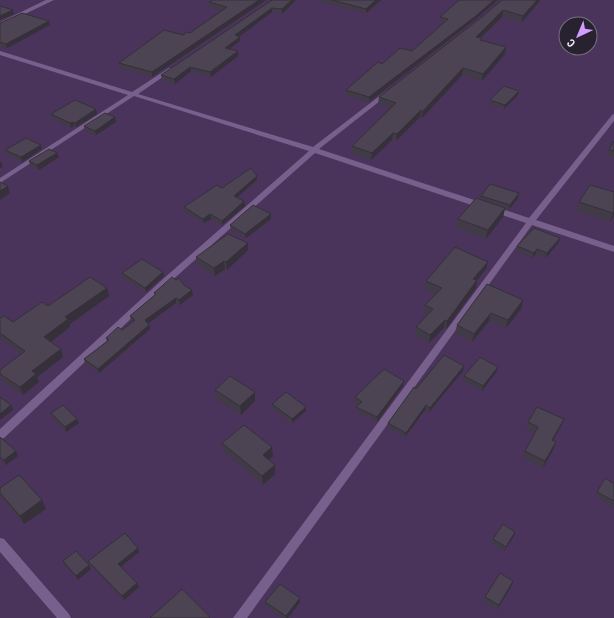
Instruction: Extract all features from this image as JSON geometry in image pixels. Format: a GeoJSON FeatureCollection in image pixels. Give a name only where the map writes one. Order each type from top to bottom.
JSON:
{"type":"FeatureCollection","features":[{"type":"Feature","properties":{"kind":"lane"},"geometry":{"type":"LineString","coordinates":[[0,24],[51,0]]}},
{"type":"Feature","properties":{"kind":"lane"},"geometry":{"type":"LineString","coordinates":[[0,53],[314,150],[614,249]]}},
{"type":"Feature","properties":{"kind":"lane"},"geometry":{"type":"LineString","coordinates":[[0,181],[135,94],[174,67]]}},
{"type":"Feature","properties":{"kind":"lane"},"geometry":{"type":"LineString","coordinates":[[0,435],[166,282],[314,150],[394,88]]}},
{"type":"Feature","properties":{"kind":"lane"},"geometry":{"type":"LineString","coordinates":[[239,618],[531,221],[614,116]]}},
{"type":"Feature","properties":{"kind":"lane"},"geometry":{"type":"LineString","coordinates":[[0,544],[65,618]]}},
{"type":"Feature","properties":{"kind":"shaded area"},"geometry":{"type":"Polygon","coordinates":[[[0,0],[614,0],[614,618],[0,618],[0,0]]]}},
{"type":"Feature","properties":{"kind":"building"},"geometry":{"type":"Polygon","coordinates":[[[212,0],[259,0],[152,72],[119,63],[164,30],[183,35],[187,32],[190,33],[227,7],[209,2],[212,0]]]}},
{"type":"Feature","properties":{"kind":"building"},"geometry":{"type":"Polygon","coordinates":[[[272,0],[292,0],[282,9],[272,8],[235,35],[240,37],[225,48],[238,51],[210,72],[190,67],[174,79],[161,75],[272,0]]]}},
{"type":"Feature","properties":{"kind":"building"},"geometry":{"type":"Polygon","coordinates":[[[332,0],[376,0],[366,9],[332,0]]]}},
{"type":"Feature","properties":{"kind":"building"},"geometry":{"type":"Polygon","coordinates":[[[459,0],[494,0],[477,15],[369,97],[346,90],[378,62],[382,64],[400,48],[412,51],[448,19],[440,17],[459,0]]]}},
{"type":"Feature","properties":{"kind":"building"},"geometry":{"type":"Polygon","coordinates":[[[502,0],[537,0],[523,16],[503,10],[476,37],[482,38],[480,40],[506,47],[483,74],[463,68],[423,111],[421,110],[397,134],[393,133],[372,153],[352,146],[396,103],[379,97],[502,0]]]}},
{"type":"Feature","properties":{"kind":"building"},"geometry":{"type":"Polygon","coordinates":[[[0,6],[13,10],[0,16],[0,6]]]}},
{"type":"Feature","properties":{"kind":"building"},"geometry":{"type":"Polygon","coordinates":[[[22,13],[49,21],[6,44],[0,42],[0,23],[22,13]]]}},
{"type":"Feature","properties":{"kind":"building"},"geometry":{"type":"Polygon","coordinates":[[[504,86],[519,91],[505,105],[490,100],[504,86]]]}},
{"type":"Feature","properties":{"kind":"building"},"geometry":{"type":"Polygon","coordinates":[[[75,100],[96,109],[75,123],[70,123],[51,114],[75,100]]]}},
{"type":"Feature","properties":{"kind":"building"},"geometry":{"type":"Polygon","coordinates":[[[105,113],[115,117],[95,131],[84,126],[105,113]]]}},
{"type":"Feature","properties":{"kind":"building"},"geometry":{"type":"Polygon","coordinates":[[[26,138],[41,145],[21,157],[5,150],[26,138]]]}},
{"type":"Feature","properties":{"kind":"building"},"geometry":{"type":"Polygon","coordinates":[[[614,141],[614,151],[609,150],[614,141]]]}},
{"type":"Feature","properties":{"kind":"building"},"geometry":{"type":"Polygon","coordinates":[[[49,149],[57,153],[37,165],[29,161],[49,149]]]}},
{"type":"Feature","properties":{"kind":"building"},"geometry":{"type":"Polygon","coordinates":[[[251,168],[257,176],[234,196],[244,201],[222,221],[210,214],[203,219],[184,207],[217,185],[222,188],[251,168]]]}},
{"type":"Feature","properties":{"kind":"building"},"geometry":{"type":"Polygon","coordinates":[[[0,182],[8,186],[0,191],[0,182]]]}},
{"type":"Feature","properties":{"kind":"building"},"geometry":{"type":"Polygon","coordinates":[[[490,184],[519,193],[510,205],[481,196],[490,184]]]}},
{"type":"Feature","properties":{"kind":"building"},"geometry":{"type":"Polygon","coordinates":[[[590,185],[614,192],[613,213],[579,202],[590,185]]]}},
{"type":"Feature","properties":{"kind":"building"},"geometry":{"type":"Polygon","coordinates":[[[476,198],[505,208],[488,230],[458,219],[476,198]]]}},
{"type":"Feature","properties":{"kind":"building"},"geometry":{"type":"Polygon","coordinates":[[[253,205],[271,214],[245,234],[230,225],[253,205]]]}},
{"type":"Feature","properties":{"kind":"building"},"geometry":{"type":"Polygon","coordinates":[[[534,228],[560,238],[547,253],[537,249],[534,253],[517,246],[534,228]]]}},
{"type":"Feature","properties":{"kind":"building"},"geometry":{"type":"Polygon","coordinates":[[[228,234],[248,243],[226,262],[224,261],[214,268],[196,257],[228,234]]]}},
{"type":"Feature","properties":{"kind":"building"},"geometry":{"type":"Polygon","coordinates":[[[455,247],[488,262],[473,279],[477,280],[447,321],[445,320],[430,335],[416,327],[433,309],[425,305],[442,288],[426,281],[455,247]]]}},
{"type":"Feature","properties":{"kind":"building"},"geometry":{"type":"Polygon","coordinates":[[[142,259],[163,272],[145,288],[122,273],[142,259]]]}},
{"type":"Feature","properties":{"kind":"building"},"geometry":{"type":"Polygon","coordinates":[[[90,277],[107,288],[65,317],[68,319],[44,337],[61,349],[32,371],[36,374],[20,387],[0,374],[0,370],[25,351],[0,333],[0,318],[4,316],[13,322],[42,302],[48,306],[90,277]]]}},
{"type":"Feature","properties":{"kind":"building"},"geometry":{"type":"Polygon","coordinates":[[[172,277],[176,280],[179,278],[184,285],[192,290],[179,300],[176,298],[145,320],[149,325],[98,369],[84,359],[109,340],[106,338],[118,327],[122,330],[135,320],[130,316],[156,294],[154,293],[172,277]]]}},
{"type":"Feature","properties":{"kind":"building"},"geometry":{"type":"Polygon","coordinates":[[[487,284],[523,300],[508,320],[491,313],[474,334],[457,325],[487,284]]]}},
{"type":"Feature","properties":{"kind":"building"},"geometry":{"type":"Polygon","coordinates":[[[444,355],[464,366],[430,408],[426,405],[406,433],[388,423],[414,387],[416,389],[444,355]]]}},
{"type":"Feature","properties":{"kind":"building"},"geometry":{"type":"Polygon","coordinates":[[[480,357],[498,367],[483,386],[464,376],[480,357]]]}},
{"type":"Feature","properties":{"kind":"building"},"geometry":{"type":"Polygon","coordinates":[[[384,369],[404,381],[377,417],[356,407],[362,402],[355,397],[384,369]]]}},
{"type":"Feature","properties":{"kind":"building"},"geometry":{"type":"Polygon","coordinates":[[[230,376],[255,392],[240,406],[215,390],[230,376]]]}},
{"type":"Feature","properties":{"kind":"building"},"geometry":{"type":"Polygon","coordinates":[[[286,392],[306,407],[292,419],[272,404],[286,392]]]}},
{"type":"Feature","properties":{"kind":"building"},"geometry":{"type":"Polygon","coordinates":[[[0,397],[11,405],[0,414],[0,397]]]}},
{"type":"Feature","properties":{"kind":"building"},"geometry":{"type":"Polygon","coordinates":[[[63,405],[77,419],[65,427],[51,413],[63,405]]]}},
{"type":"Feature","properties":{"kind":"building"},"geometry":{"type":"Polygon","coordinates":[[[537,407],[564,419],[552,440],[556,442],[545,461],[525,451],[538,427],[528,422],[537,407]]]}},
{"type":"Feature","properties":{"kind":"building"},"geometry":{"type":"Polygon","coordinates":[[[244,425],[272,447],[263,455],[275,465],[262,476],[222,443],[244,425]]]}},
{"type":"Feature","properties":{"kind":"building"},"geometry":{"type":"Polygon","coordinates":[[[0,437],[16,451],[4,460],[0,457],[0,437]]]}},
{"type":"Feature","properties":{"kind":"building"},"geometry":{"type":"Polygon","coordinates":[[[19,475],[42,500],[20,516],[0,493],[0,488],[19,475]]]}},
{"type":"Feature","properties":{"kind":"building"},"geometry":{"type":"Polygon","coordinates":[[[605,478],[614,484],[614,501],[597,492],[605,478]]]}},
{"type":"Feature","properties":{"kind":"building"},"geometry":{"type":"Polygon","coordinates":[[[503,524],[515,532],[506,547],[493,539],[503,524]]]}},
{"type":"Feature","properties":{"kind":"building"},"geometry":{"type":"Polygon","coordinates":[[[125,533],[138,548],[118,564],[137,583],[122,596],[88,561],[125,533]]]}},
{"type":"Feature","properties":{"kind":"building"},"geometry":{"type":"Polygon","coordinates":[[[76,551],[89,565],[76,576],[63,561],[76,551]]]}},
{"type":"Feature","properties":{"kind":"building"},"geometry":{"type":"Polygon","coordinates":[[[500,573],[513,581],[499,605],[485,597],[500,573]]]}},
{"type":"Feature","properties":{"kind":"building"},"geometry":{"type":"Polygon","coordinates":[[[280,584],[300,598],[286,616],[265,602],[280,584]]]}},
{"type":"Feature","properties":{"kind":"building"},"geometry":{"type":"Polygon","coordinates":[[[182,589],[210,617],[209,618],[150,618],[182,589]]]}}]}
